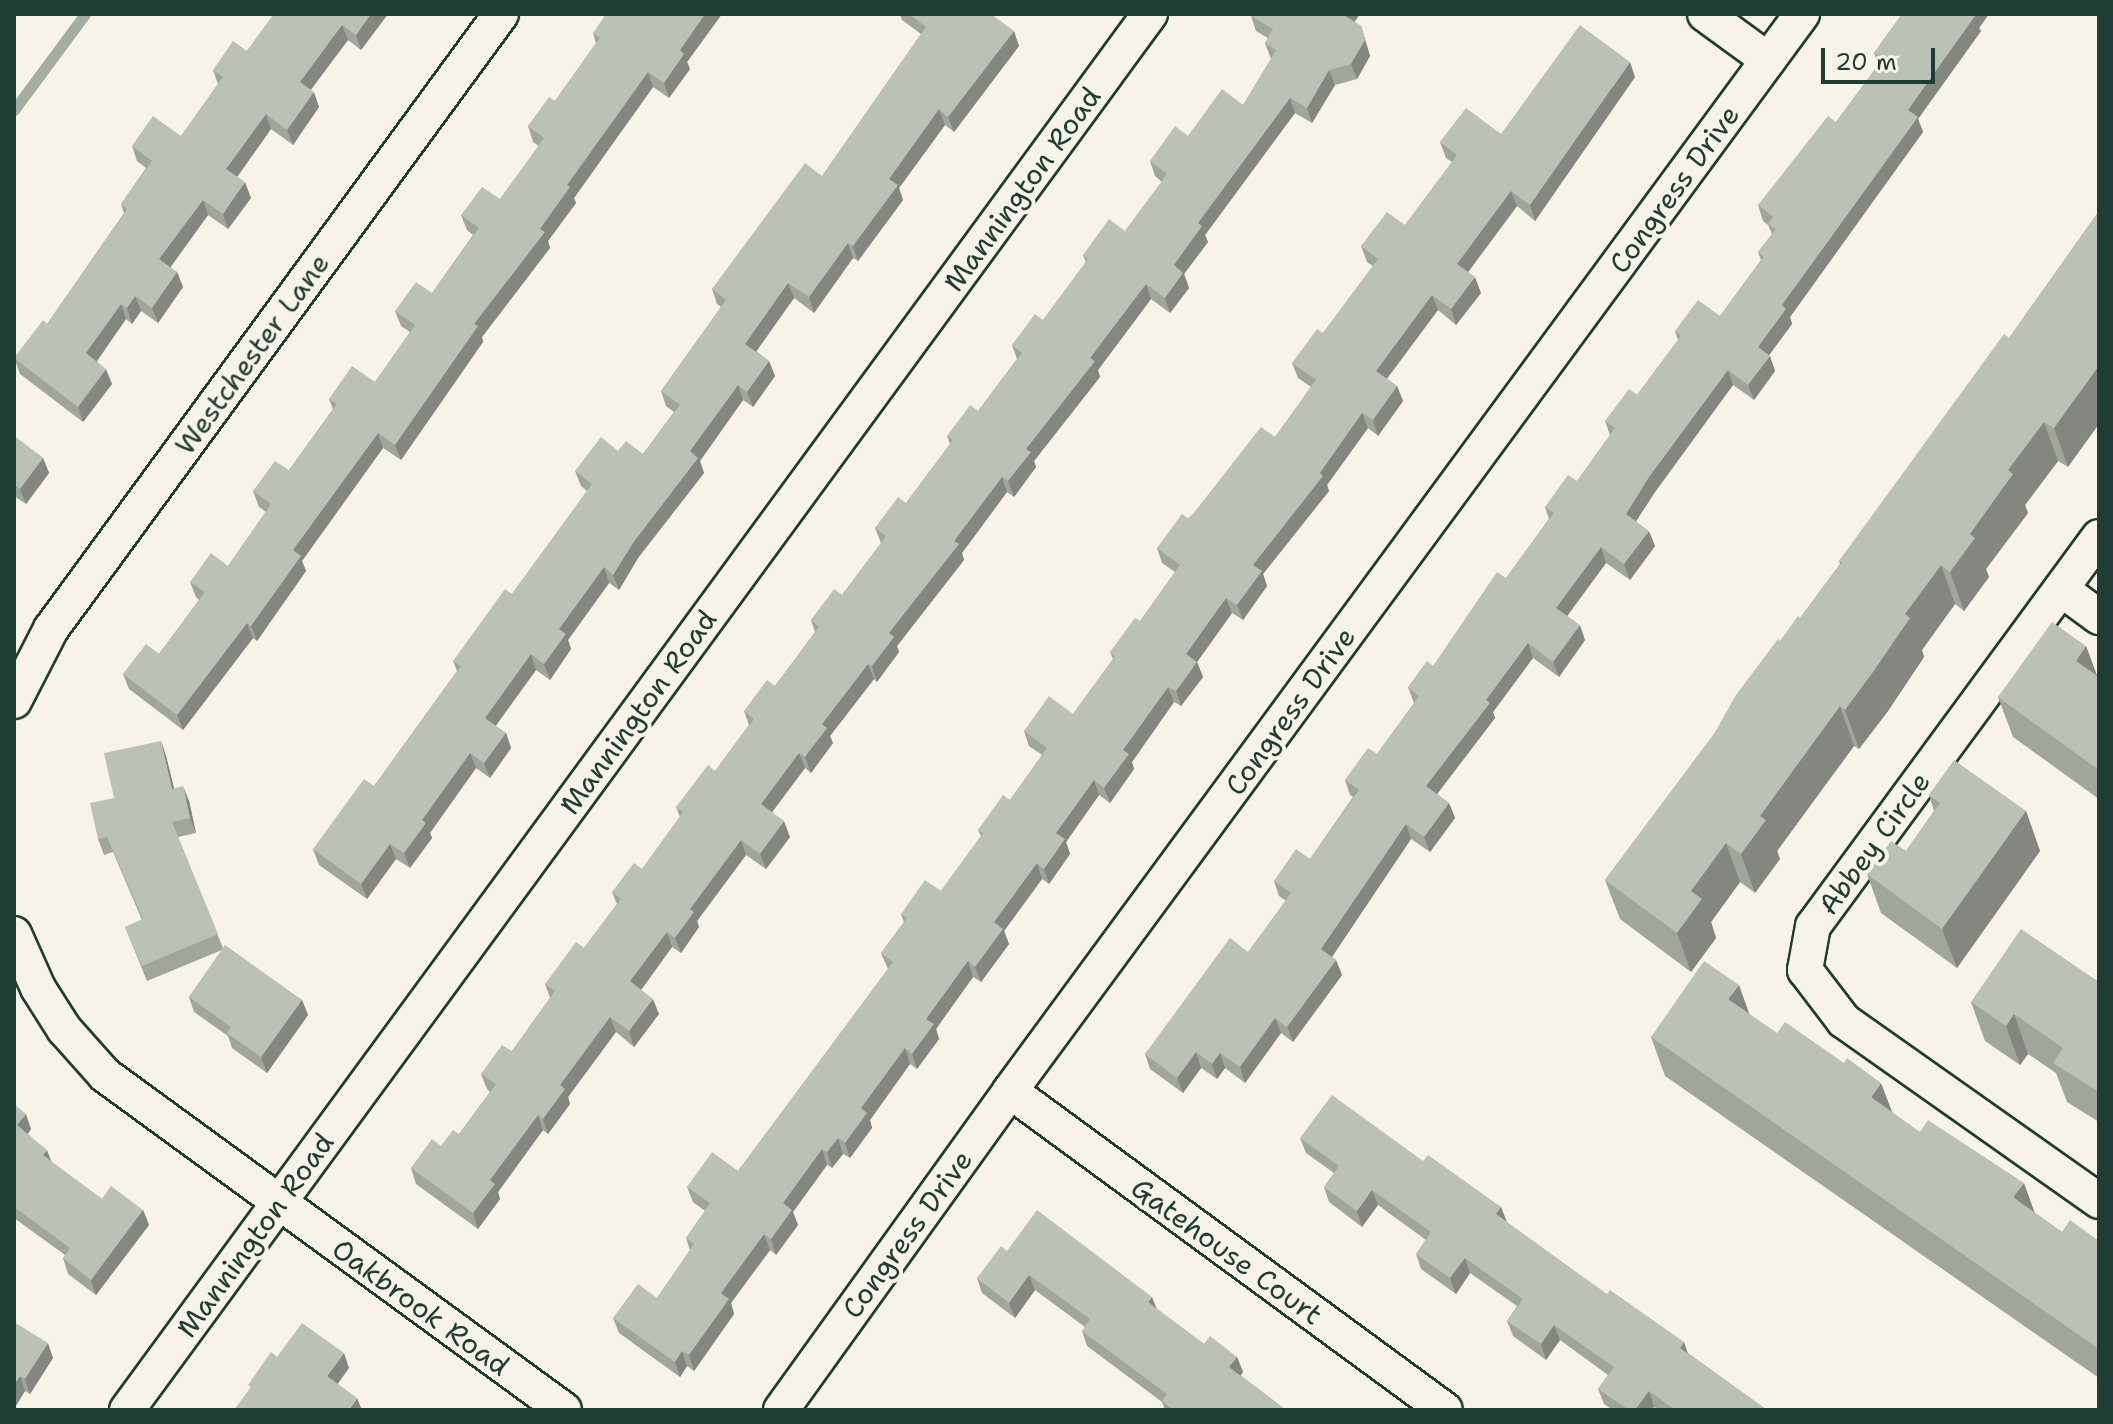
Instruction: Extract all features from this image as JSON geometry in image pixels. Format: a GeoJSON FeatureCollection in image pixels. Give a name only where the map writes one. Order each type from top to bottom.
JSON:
{"type":"FeatureCollection","features":[{"type":"Feature","properties":{"kind":"street","name":"Westchester Lane"},"geometry":{"type":"LineString","coordinates":[[14,701],[51,629],[501,14]]}},
{"type":"Feature","properties":{"kind":"street","name":"Mannington Road"},"geometry":{"type":"LineString","coordinates":[[127,1410],[1150,14]]}},
{"type":"Feature","properties":{"kind":"street"},"geometry":{"type":"LineString","coordinates":[[1705,14],[1768,60]]}},
{"type":"Feature","properties":{"kind":"street","name":"Congress Drive"},"geometry":{"type":"LineString","coordinates":[[781,1410],[1010,1091],[1802,14]]}},
{"type":"Feature","properties":{"kind":"street","name":"Abbey Circle"},"geometry":{"type":"LineString","coordinates":[[2099,537],[1813,926],[1805,970],[1844,1021],[2099,1201]]}},
{"type":"Feature","properties":{"kind":"street"},"geometry":{"type":"LineString","coordinates":[[2061,589],[2099,617]]}},
{"type":"Feature","properties":{"kind":"street"},"geometry":{"type":"LineString","coordinates":[[14,934],[38,988],[64,1029],[105,1075],[278,1204]]}},
{"type":"Feature","properties":{"kind":"street","name":"Gatehouse Court"},"geometry":{"type":"LineString","coordinates":[[1010,1091],[1445,1410]]}},
{"type":"Feature","properties":{"kind":"street","name":"Oakbrook Road"},"geometry":{"type":"LineString","coordinates":[[278,1204],[564,1410]]}},
{"type":"Feature","properties":{"kind":"building"},"geometry":{"type":"Polygon","coordinates":[[[274,14],[371,14],[356,35],[342,25],[300,82],[314,92],[287,130],[266,114],[226,169],[245,182],[223,214],[203,200],[159,259],[177,272],[152,308],[135,296],[127,308],[121,304],[86,353],[106,369],[78,407],[14,358],[43,320],[47,324],[127,209],[121,204],[152,161],[132,146],[153,116],[181,136],[223,77],[213,70],[233,41],[247,51],[274,14]]]}},
{"type":"Feature","properties":{"kind":"building"},"geometry":{"type":"Polygon","coordinates":[[[606,14],[705,14],[680,50],[684,54],[664,83],[648,72],[567,185],[570,187],[540,229],[545,232],[474,324],[478,326],[395,445],[378,433],[293,550],[301,556],[251,626],[247,623],[177,715],[123,674],[146,644],[159,654],[205,592],[190,582],[211,553],[228,566],[271,504],[253,491],[275,461],[289,470],[337,404],[329,399],[352,366],[375,382],[415,325],[395,311],[416,282],[432,293],[479,228],[461,215],[482,187],[500,199],[544,138],[528,126],[549,97],[555,101],[600,38],[593,33],[606,14]]]}},
{"type":"Feature","properties":{"kind":"building"},"geometry":{"type":"Polygon","coordinates":[[[909,14],[991,14],[1014,31],[948,117],[939,109],[889,179],[898,185],[853,246],[848,243],[809,297],[788,283],[745,344],[769,361],[747,392],[738,385],[690,451],[698,458],[633,543],[613,575],[604,567],[559,629],[566,634],[544,664],[531,654],[485,718],[506,733],[484,763],[470,753],[422,820],[426,823],[404,853],[390,844],[361,884],[313,849],[364,779],[374,786],[461,666],[453,661],[505,589],[512,594],[592,484],[575,471],[601,437],[618,451],[626,441],[643,454],[680,405],[661,391],[726,300],[712,289],[805,163],[822,176],[926,27],[909,14]]]}},
{"type":"Feature","properties":{"kind":"building"},"geometry":{"type":"Polygon","coordinates":[[[1252,14],[1344,14],[1361,26],[1365,40],[1351,64],[1329,70],[1307,108],[1290,98],[1198,223],[1202,226],[1174,265],[1183,273],[1165,298],[1146,284],[1090,358],[1095,361],[1026,449],[1031,452],[1008,481],[1002,477],[954,541],[959,544],[889,633],[894,637],[872,666],[868,664],[822,724],[827,728],[805,757],[799,753],[761,804],[784,821],[760,854],[741,840],[690,909],[694,912],[675,938],[667,932],[630,981],[653,999],[629,1031],[610,1017],[560,1085],[565,1089],[543,1119],[538,1115],[490,1180],[495,1184],[473,1213],[411,1168],[432,1139],[441,1146],[453,1130],[459,1134],[496,1084],[481,1074],[502,1045],[512,1051],[555,991],[545,984],[576,942],[584,948],[621,899],[612,892],[634,863],[642,869],[683,812],[676,807],[708,765],[715,771],[754,719],[744,711],[767,680],[775,686],[819,627],[811,620],[834,589],[842,595],[886,536],[875,528],[898,497],[906,503],[953,440],[947,436],[970,405],[978,411],[1022,353],[1012,345],[1035,314],[1043,320],[1088,259],[1083,255],[1109,219],[1125,231],[1167,174],[1150,161],[1175,126],[1188,136],[1222,89],[1243,105],[1276,50],[1265,43],[1273,29],[1252,14]]]}},
{"type":"Feature","properties":{"kind":"building"},"geometry":{"type":"Polygon","coordinates":[[[1902,14],[1975,16],[1908,110],[1918,117],[1782,305],[1786,309],[1758,347],[1770,356],[1748,385],[1728,370],[1649,477],[1626,514],[1649,531],[1624,564],[1601,547],[1556,608],[1580,625],[1553,662],[1528,643],[1486,700],[1490,703],[1426,786],[1449,803],[1424,837],[1406,824],[1321,949],[1336,960],[1287,1027],[1275,1018],[1240,1067],[1220,1053],[1212,1064],[1196,1052],[1177,1078],[1145,1054],[1230,938],[1248,952],[1291,893],[1274,881],[1296,849],[1310,859],[1359,790],[1345,780],[1368,748],[1377,754],[1419,696],[1408,687],[1427,661],[1433,666],[1497,572],[1506,578],[1554,513],[1545,507],[1568,475],[1577,481],[1615,428],[1605,421],[1629,389],[1637,395],[1681,336],[1675,331],[1698,300],[1720,316],[1764,257],[1758,252],[1776,229],[1768,224],[1773,217],[1758,205],[1828,116],[1836,122],[1883,59],[1874,53],[1902,14]]]}},
{"type":"Feature","properties":{"kind":"building"},"geometry":{"type":"Polygon","coordinates":[[[1580,25],[1630,62],[1530,205],[1511,191],[1457,264],[1475,277],[1451,309],[1432,295],[1376,371],[1397,386],[1373,420],[1362,413],[1320,473],[1323,476],[1253,565],[1262,571],[1237,605],[1226,598],[1186,654],[1197,662],[1176,691],[1168,687],[1123,750],[1129,754],[1104,788],[1094,780],[1056,833],[1065,839],[1044,869],[1037,863],[994,922],[1003,929],[975,967],[968,961],[926,1019],[934,1024],[912,1054],[905,1048],[861,1108],[867,1113],[845,1143],[838,1138],[827,1152],[822,1149],[783,1203],[792,1210],[771,1239],[764,1234],[721,1293],[729,1299],[689,1355],[682,1351],[675,1362],[613,1318],[638,1284],[657,1298],[694,1244],[686,1238],[710,1203],[687,1187],[712,1152],[738,1171],[893,962],[881,953],[907,918],[901,914],[925,880],[941,891],[983,833],[978,830],[1003,795],[1010,800],[1047,748],[1024,731],[1049,696],[1073,714],[1115,656],[1110,652],[1135,618],[1140,621],[1180,565],[1157,548],[1182,514],[1189,519],[1261,427],[1275,437],[1316,380],[1292,363],[1317,329],[1323,333],[1378,259],[1361,246],[1387,212],[1405,225],[1457,155],[1440,142],[1466,108],[1501,134],[1580,25]]]}},
{"type":"Feature","properties":{"kind":"building"},"geometry":{"type":"Polygon","coordinates":[[[2099,211],[2099,365],[2054,428],[2044,422],[2008,470],[2013,474],[1970,534],[1975,538],[1950,572],[1941,565],[1905,614],[1910,618],[1873,672],[1845,710],[1840,706],[1760,816],[1766,820],[1741,854],[1726,843],[1691,891],[1702,899],[1677,933],[1605,880],[1714,734],[1736,695],[1842,562],[1839,561],[2004,334],[2009,338],[2099,211]]]}},
{"type":"Feature","properties":{"kind":"building"},"geometry":{"type":"Polygon","coordinates":[[[14,436],[43,458],[20,489],[14,484],[14,436]]]}},
{"type":"Feature","properties":{"kind":"building"},"geometry":{"type":"Polygon","coordinates":[[[2052,622],[2086,646],[2076,661],[2099,677],[2099,770],[1998,697],[2052,622]]]}},
{"type":"Feature","properties":{"kind":"building"},"geometry":{"type":"Polygon","coordinates":[[[161,741],[172,789],[183,786],[190,818],[172,822],[218,934],[142,966],[125,927],[143,919],[107,837],[98,839],[90,803],[114,798],[104,753],[161,741]]]}},
{"type":"Feature","properties":{"kind":"building"},"geometry":{"type":"Polygon","coordinates":[[[1954,760],[2026,811],[1942,929],[1867,874],[1891,841],[1906,851],[1940,803],[1929,795],[1954,760]]]}},
{"type":"Feature","properties":{"kind":"building"},"geometry":{"type":"Polygon","coordinates":[[[2021,929],[2099,982],[2099,1092],[2053,1063],[2063,1048],[2014,1014],[2006,1026],[1971,1002],[2021,929]]]}},
{"type":"Feature","properties":{"kind":"building"},"geometry":{"type":"Polygon","coordinates":[[[225,945],[302,1000],[261,1057],[227,1033],[231,1027],[189,997],[225,945]]]}},
{"type":"Feature","properties":{"kind":"building"},"geometry":{"type":"Polygon","coordinates":[[[1704,961],[1739,985],[1728,999],[1777,1033],[1785,1022],[1844,1063],[1847,1058],[1881,1083],[1871,1097],[1920,1132],[1928,1120],[2024,1183],[2013,1197],[2062,1232],[2070,1220],[2099,1241],[2099,1349],[1651,1037],[1704,961]]]}},
{"type":"Feature","properties":{"kind":"building"},"geometry":{"type":"Polygon","coordinates":[[[1332,1095],[1423,1161],[1428,1155],[1501,1207],[1496,1214],[1607,1294],[1610,1290],[1684,1342],[1680,1348],[1767,1410],[1675,1410],[1649,1391],[1635,1410],[1629,1410],[1598,1389],[1614,1367],[1554,1325],[1541,1344],[1507,1321],[1523,1299],[1465,1258],[1450,1278],[1416,1254],[1431,1232],[1372,1190],[1357,1211],[1324,1187],[1339,1166],[1300,1138],[1332,1095]]]}},
{"type":"Feature","properties":{"kind":"building"},"geometry":{"type":"Polygon","coordinates":[[[14,1104],[26,1114],[17,1125],[47,1150],[43,1155],[102,1199],[111,1186],[143,1210],[91,1280],[63,1258],[70,1248],[14,1207],[14,1104]]]}},
{"type":"Feature","properties":{"kind":"building"},"geometry":{"type":"Polygon","coordinates":[[[1037,1210],[1152,1297],[1148,1302],[1204,1344],[1210,1336],[1237,1357],[1229,1367],[1286,1410],[1174,1410],[1162,1401],[1167,1394],[1082,1331],[1090,1319],[1029,1275],[1009,1303],[977,1278],[1001,1246],[1007,1251],[1037,1210]]]}},
{"type":"Feature","properties":{"kind":"building"},"geometry":{"type":"Polygon","coordinates":[[[14,1322],[48,1343],[25,1379],[20,1376],[14,1385],[14,1322]]]}},
{"type":"Feature","properties":{"kind":"building"},"geometry":{"type":"Polygon","coordinates":[[[302,1323],[344,1353],[327,1376],[357,1398],[349,1410],[234,1410],[271,1352],[277,1357],[302,1323]]]}},
{"type":"Feature","properties":{"kind":"waterway"},"geometry":{"type":"LineString","coordinates":[[14,110],[85,14]]}}]}
